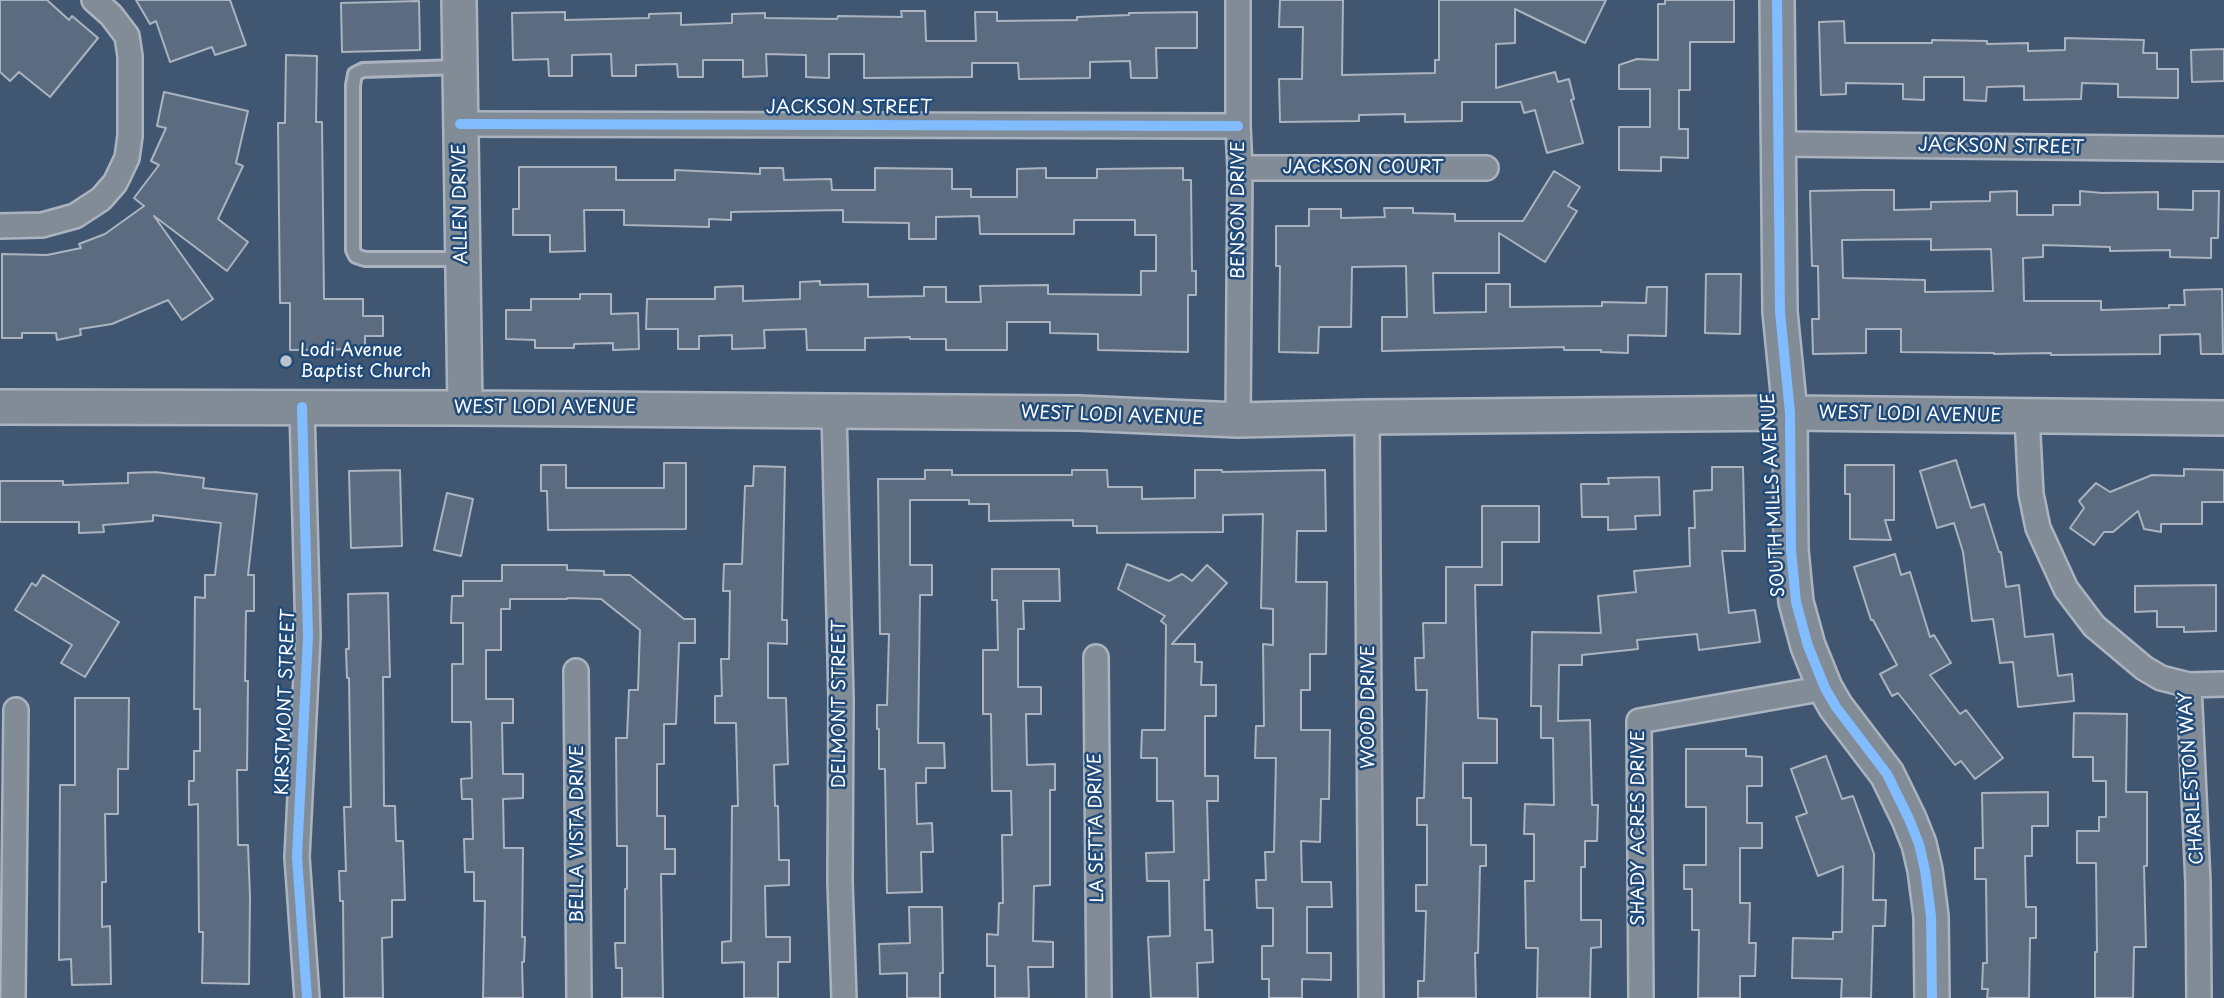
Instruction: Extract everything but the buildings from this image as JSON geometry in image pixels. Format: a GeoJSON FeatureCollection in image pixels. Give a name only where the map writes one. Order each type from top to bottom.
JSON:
{"type":"FeatureCollection","features":[{"type":"Feature","properties":{"kind":"main road","name":"ALLEN DRIVE"},"geometry":{"type":"LineString","coordinates":[[459,0],[465,408]]}},
{"type":"Feature","properties":{"kind":"main road","name":"SOUTH MILLS AVENUE"},"geometry":{"type":"LineString","coordinates":[[1777,0],[1780,312],[1790,413],[1791,550],[1796,602],[1808,646],[1825,688],[1886,775],[1919,844],[1931,916],[1932,998]]}},
{"type":"Feature","properties":{"kind":"main road","name":"WEST LODI AVENUE"},"geometry":{"type":"LineString","coordinates":[[0,407],[1079,413],[1238,420],[1790,413],[2224,418]]}},
{"type":"Feature","properties":{"kind":"street"},"geometry":{"type":"LineString","coordinates":[[0,226],[42,225],[75,216],[102,199],[116,183],[127,158],[130,136],[130,56],[127,36],[111,15],[94,0]]}},
{"type":"Feature","properties":{"kind":"street","name":"BENSON DRIVE"},"geometry":{"type":"LineString","coordinates":[[1238,0],[1238,420]]}},
{"type":"Feature","properties":{"kind":"street","name":"JACKSON STREET"},"geometry":{"type":"LineString","coordinates":[[460,124],[1238,126]]}},
{"type":"Feature","properties":{"kind":"street","name":"JACKSON STREET"},"geometry":{"type":"LineString","coordinates":[[1779,144],[2224,149]]}},
{"type":"Feature","properties":{"kind":"street","name":"JACKSON COURT"},"geometry":{"type":"LineString","coordinates":[[1240,168],[1486,168]]}},
{"type":"Feature","properties":{"kind":"street","name":"KIRSTMONT STREET"},"geometry":{"type":"LineString","coordinates":[[302,407],[308,636],[297,857],[307,998]]}},
{"type":"Feature","properties":{"kind":"street","name":"DELMONT STREET"},"geometry":{"type":"LineString","coordinates":[[834,411],[841,685],[840,882],[844,998]]}},
{"type":"Feature","properties":{"kind":"street","name":"WOOD DRIVE"},"geometry":{"type":"LineString","coordinates":[[1367,417],[1371,998]]}},
{"type":"Feature","properties":{"kind":"street","name":"CHARLESTON WAY"},"geometry":{"type":"LineString","coordinates":[[2027,417],[2031,494],[2038,528],[2066,589],[2094,626],[2144,668],[2161,678],[2189,685],[2198,883],[2199,998]]}},
{"type":"Feature","properties":{"kind":"street","name":"LA SETTA DRIVE"},"geometry":{"type":"LineString","coordinates":[[1096,657],[1099,998]]}},
{"type":"Feature","properties":{"kind":"street","name":"BELLA VISTA DRIVE"},"geometry":{"type":"LineString","coordinates":[[576,671],[579,998]]}},
{"type":"Feature","properties":{"kind":"street"},"geometry":{"type":"LineString","coordinates":[[2189,685],[2224,684]]}},
{"type":"Feature","properties":{"kind":"street","name":"SHADY ACRES DRIVE"},"geometry":{"type":"LineString","coordinates":[[1640,998],[1639,721],[1825,688]]}},
{"type":"Feature","properties":{"kind":"street"},"geometry":{"type":"LineString","coordinates":[[13,998],[16,710]]}},
{"type":"Feature","properties":{"kind":"lane"},"geometry":{"type":"LineString","coordinates":[[459,67],[363,70],[355,74],[353,250],[356,256],[365,259],[462,259]]}},
{"type":"Feature","properties":{"kind":"cycle path"},"geometry":{"type":"LineString","coordinates":[[1777,0],[1780,312],[1790,413],[1791,550],[1796,602],[1808,646],[1825,688],[1836,707],[1887,774],[1919,844],[1931,916],[1932,998]]}},
{"type":"Feature","properties":{"kind":"cycle path"},"geometry":{"type":"LineString","coordinates":[[460,124],[1238,126]]}},
{"type":"Feature","properties":{"kind":"cycle path"},"geometry":{"type":"LineString","coordinates":[[302,407],[308,636],[297,857],[307,998]]}},
{"type":"Feature","properties":{"kind":"place","name":"Lodi Avenue Baptist Church"},"geometry":{"type":"Point","coordinates":[286,361]}}]}
